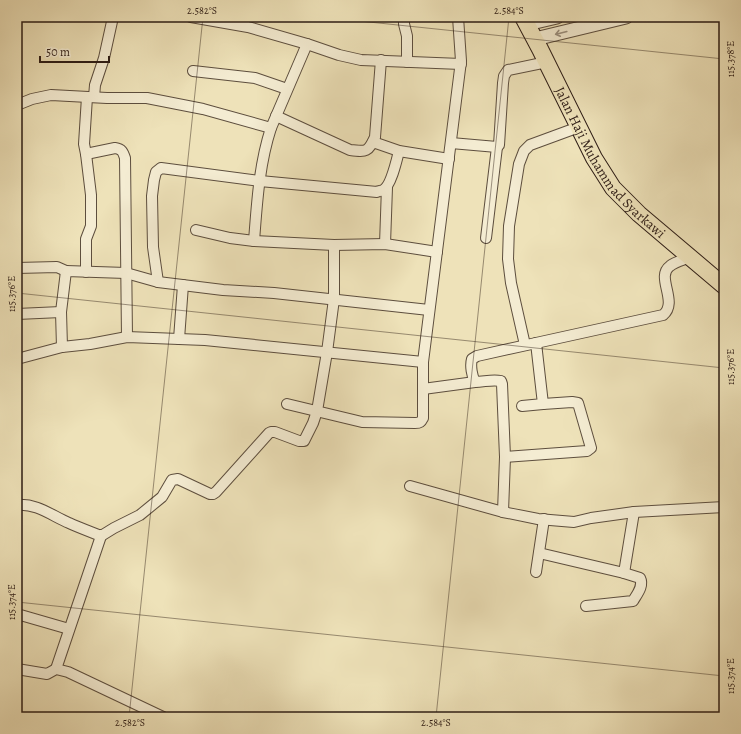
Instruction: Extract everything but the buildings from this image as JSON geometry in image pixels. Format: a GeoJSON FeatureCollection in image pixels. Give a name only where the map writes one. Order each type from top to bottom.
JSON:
{"type":"FeatureCollection","features":[{"type":"Feature","properties":{"kind":"main road","name":"Jalan Haji Muhammad Syarkawi"},"geometry":{"type":"LineString","coordinates":[[525,21],[547,62],[594,158],[614,188],[639,214],[724,286]]}},
{"type":"Feature","properties":{"kind":"street"},"geometry":{"type":"LineString","coordinates":[[86,272],[86,239],[91,226],[90,195],[84,144],[91,97],[104,58],[113,17]]}},
{"type":"Feature","properties":{"kind":"street"},"geometry":{"type":"LineString","coordinates":[[191,17],[248,27],[339,55],[361,60],[461,64]]}},
{"type":"Feature","properties":{"kind":"street"},"geometry":{"type":"LineString","coordinates":[[404,17],[407,36],[407,62]]}},
{"type":"Feature","properties":{"kind":"street"},"geometry":{"type":"LineString","coordinates":[[287,404],[362,422],[418,423],[422,421],[422,362],[461,64],[458,17]]}},
{"type":"Feature","properties":{"kind":"street"},"geometry":{"type":"LineString","coordinates":[[525,21],[557,17]]}},
{"type":"Feature","properties":{"kind":"street"},"geometry":{"type":"LineString","coordinates":[[535,40],[626,17]]}},
{"type":"Feature","properties":{"kind":"street"},"geometry":{"type":"LineString","coordinates":[[254,241],[262,162],[266,142],[307,44]]}},
{"type":"Feature","properties":{"kind":"street"},"geometry":{"type":"LineString","coordinates":[[276,116],[350,150],[362,152],[366,150],[370,147],[375,137],[381,60]]}},
{"type":"Feature","properties":{"kind":"street"},"geometry":{"type":"LineString","coordinates":[[486,238],[497,147],[499,145],[504,76],[508,70],[547,62]]}},
{"type":"Feature","properties":{"kind":"street"},"geometry":{"type":"LineString","coordinates":[[192,71],[255,78],[288,90]]}},
{"type":"Feature","properties":{"kind":"street"},"geometry":{"type":"LineString","coordinates":[[17,106],[32,99],[51,94],[91,97],[147,98],[203,109],[271,128]]}},
{"type":"Feature","properties":{"kind":"street"},"geometry":{"type":"LineString","coordinates":[[525,345],[511,283],[508,259],[509,226],[519,164],[524,151],[530,145],[579,127]]}},
{"type":"Feature","properties":{"kind":"street"},"geometry":{"type":"LineString","coordinates":[[373,142],[399,151],[449,159]]}},
{"type":"Feature","properties":{"kind":"street"},"geometry":{"type":"LineString","coordinates":[[451,143],[497,147]]}},
{"type":"Feature","properties":{"kind":"street"},"geometry":{"type":"LineString","coordinates":[[86,154],[115,148],[123,151],[125,158],[127,337]]}},
{"type":"Feature","properties":{"kind":"street"},"geometry":{"type":"LineString","coordinates":[[385,244],[387,187],[399,151]]}},
{"type":"Feature","properties":{"kind":"street"},"geometry":{"type":"LineString","coordinates":[[158,282],[153,247],[152,196],[156,172],[161,168],[260,181],[377,192],[387,187]]}},
{"type":"Feature","properties":{"kind":"street"},"geometry":{"type":"LineString","coordinates":[[196,230],[230,238],[254,241],[334,245],[385,244],[437,252]]}},
{"type":"Feature","properties":{"kind":"street"},"geometry":{"type":"LineString","coordinates":[[17,669],[47,674],[56,669],[102,536],[140,515],[162,497],[167,486],[172,480],[178,479],[213,494],[269,433],[275,432],[299,441],[304,441],[317,411],[327,352],[334,299],[334,245]]}},
{"type":"Feature","properties":{"kind":"street"},"geometry":{"type":"LineString","coordinates":[[475,382],[471,363],[472,359],[477,356],[663,315],[668,312],[669,304],[664,278],[665,272],[670,265],[690,257]]}},
{"type":"Feature","properties":{"kind":"street"},"geometry":{"type":"LineString","coordinates":[[17,268],[57,267],[66,271],[126,273],[158,282],[223,290],[274,293],[429,310]]}},
{"type":"Feature","properties":{"kind":"street"},"geometry":{"type":"LineString","coordinates":[[62,347],[61,312],[66,271]]}},
{"type":"Feature","properties":{"kind":"street"},"geometry":{"type":"LineString","coordinates":[[179,339],[183,285]]}},
{"type":"Feature","properties":{"kind":"street"},"geometry":{"type":"LineString","coordinates":[[17,314],[61,312]]}},
{"type":"Feature","properties":{"kind":"street"},"geometry":{"type":"LineString","coordinates":[[17,359],[62,347],[90,344],[127,337],[205,340],[422,362]]}},
{"type":"Feature","properties":{"kind":"street"},"geometry":{"type":"LineString","coordinates":[[536,343],[544,404]]}},
{"type":"Feature","properties":{"kind":"street"},"geometry":{"type":"LineString","coordinates":[[423,390],[475,382],[501,381],[504,457],[503,512]]}},
{"type":"Feature","properties":{"kind":"street"},"geometry":{"type":"LineString","coordinates":[[504,457],[587,451],[591,448],[578,403],[572,402],[522,406]]}},
{"type":"Feature","properties":{"kind":"street"},"geometry":{"type":"LineString","coordinates":[[410,486],[503,512],[544,519],[574,522],[634,512],[724,507]]}},
{"type":"Feature","properties":{"kind":"street"},"geometry":{"type":"LineString","coordinates":[[17,505],[24,505],[43,510],[69,523],[102,536]]}},
{"type":"Feature","properties":{"kind":"street"},"geometry":{"type":"LineString","coordinates":[[624,573],[634,512]]}},
{"type":"Feature","properties":{"kind":"street"},"geometry":{"type":"LineString","coordinates":[[536,572],[544,519]]}},
{"type":"Feature","properties":{"kind":"street"},"geometry":{"type":"LineString","coordinates":[[539,553],[624,573],[640,578],[642,581],[642,585],[633,601],[586,606]]}},
{"type":"Feature","properties":{"kind":"street"},"geometry":{"type":"LineString","coordinates":[[17,614],[69,629]]}},
{"type":"Feature","properties":{"kind":"street"},"geometry":{"type":"LineString","coordinates":[[56,669],[68,672],[163,717]]}}]}
